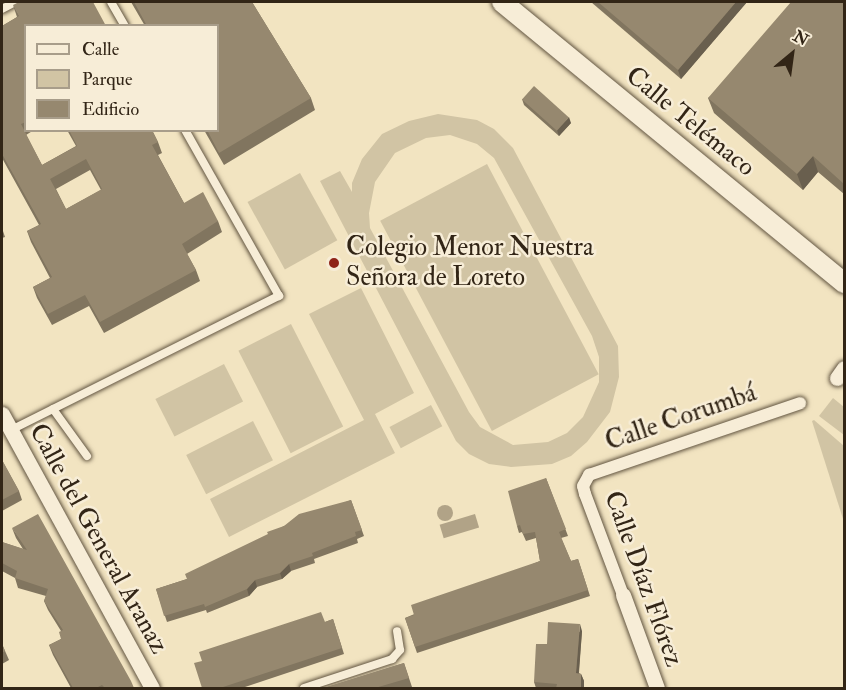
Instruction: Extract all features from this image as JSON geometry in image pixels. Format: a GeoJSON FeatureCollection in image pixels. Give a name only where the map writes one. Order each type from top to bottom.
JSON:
{"type":"FeatureCollection","features":[{"type":"Feature","properties":{"kind":"street","name":"Calle Telémaco"},"geometry":{"type":"LineString","coordinates":[[502,2],[844,283]]}},
{"type":"Feature","properties":{"kind":"street","name":"Calle Corumbá"},"geometry":{"type":"LineString","coordinates":[[583,486],[589,475],[800,403]]}},
{"type":"Feature","properties":{"kind":"street","name":"Calle del General Aranaz"},"geometry":{"type":"LineString","coordinates":[[2,414],[6,433],[152,688]]}},
{"type":"Feature","properties":{"kind":"street","name":"Calle Díaz Flórez"},"geometry":{"type":"LineString","coordinates":[[583,486],[657,688]]}},
{"type":"Feature","properties":{"kind":"lane"},"geometry":{"type":"LineString","coordinates":[[2,9],[15,2]]}},
{"type":"Feature","properties":{"kind":"lane"},"geometry":{"type":"LineString","coordinates":[[111,2],[124,24]]}},
{"type":"Feature","properties":{"kind":"lane"},"geometry":{"type":"LineString","coordinates":[[6,433],[279,296],[186,132]]}},
{"type":"Feature","properties":{"kind":"lane"},"geometry":{"type":"LineString","coordinates":[[52,409],[87,456]]}},
{"type":"Feature","properties":{"kind":"lane"},"geometry":{"type":"LineString","coordinates":[[304,688],[392,659],[400,650],[397,631]]}},
{"type":"Feature","properties":{"kind":"green space"},"geometry":{"type":"Polygon","coordinates":[[[438,114],[477,120],[494,129],[513,148],[618,346],[619,377],[610,412],[587,442],[571,456],[552,464],[511,467],[489,464],[469,454],[456,441],[320,181],[340,171],[352,192],[352,183],[362,159],[382,134],[409,121],[438,114]],[[450,135],[426,138],[395,153],[375,182],[369,213],[370,228],[469,412],[480,427],[513,445],[548,442],[567,433],[583,417],[599,382],[599,357],[592,336],[494,158],[477,144],[450,135]]]}},
{"type":"Feature","properties":{"kind":"green space"},"geometry":{"type":"Polygon","coordinates":[[[487,164],[599,374],[492,431],[380,221],[487,164]]]}},
{"type":"Feature","properties":{"kind":"green space"},"geometry":{"type":"Polygon","coordinates":[[[300,173],[337,240],[285,269],[248,202],[300,173]]]}},
{"type":"Feature","properties":{"kind":"green space"},"geometry":{"type":"Polygon","coordinates":[[[361,288],[414,393],[375,414],[395,453],[229,537],[210,499],[364,420],[309,314],[361,288]]]}},
{"type":"Feature","properties":{"kind":"green space"},"geometry":{"type":"Polygon","coordinates":[[[291,324],[343,426],[291,453],[238,351],[291,324]]]}},
{"type":"Feature","properties":{"kind":"green space"},"geometry":{"type":"Polygon","coordinates":[[[224,364],[243,401],[174,436],[155,399],[224,364]]]}},
{"type":"Feature","properties":{"kind":"green space"},"geometry":{"type":"Polygon","coordinates":[[[833,398],[844,407],[844,435],[819,416],[833,398]]]}},
{"type":"Feature","properties":{"kind":"green space"},"geometry":{"type":"Polygon","coordinates":[[[431,405],[442,426],[401,448],[390,427],[431,405]]]}},
{"type":"Feature","properties":{"kind":"green space"},"geometry":{"type":"Polygon","coordinates":[[[814,420],[844,446],[844,522],[812,421],[814,420]]]}},
{"type":"Feature","properties":{"kind":"green space"},"geometry":{"type":"Polygon","coordinates":[[[253,421],[273,460],[206,494],[186,455],[253,421]]]}},
{"type":"Feature","properties":{"kind":"shaded area"},"geometry":{"type":"Polygon","coordinates":[[[445,505],[451,507],[453,513],[451,519],[445,521],[439,519],[437,513],[439,507],[445,505]]]}},
{"type":"Feature","properties":{"kind":"shaded area"},"geometry":{"type":"Polygon","coordinates":[[[475,514],[479,527],[444,538],[440,525],[475,514]]]}},
{"type":"Feature","properties":{"kind":"building"},"geometry":{"type":"Polygon","coordinates":[[[19,2],[93,2],[105,24],[24,24],[24,123],[21,124],[42,165],[77,146],[70,132],[153,132],[158,142],[152,145],[184,203],[203,192],[218,221],[182,244],[196,270],[100,322],[85,295],[48,314],[33,287],[52,277],[27,231],[41,224],[2,154],[2,26],[19,16],[13,5],[19,2]],[[86,159],[50,179],[66,209],[102,189],[86,159]]]}},
{"type":"Feature","properties":{"kind":"building"},"geometry":{"type":"Polygon","coordinates":[[[134,2],[252,2],[311,98],[219,153],[208,132],[219,132],[219,24],[146,24],[134,2]]]}},
{"type":"Feature","properties":{"kind":"building"},"geometry":{"type":"Polygon","coordinates":[[[598,2],[736,2],[678,70],[598,2]]]}},
{"type":"Feature","properties":{"kind":"building"},"geometry":{"type":"Polygon","coordinates":[[[791,2],[844,2],[844,184],[813,156],[797,174],[708,98],[791,2]]]}},
{"type":"Feature","properties":{"kind":"building"},"geometry":{"type":"Polygon","coordinates":[[[534,86],[569,117],[557,131],[522,99],[534,86]]]}},
{"type":"Feature","properties":{"kind":"building"},"geometry":{"type":"Polygon","coordinates":[[[2,460],[19,491],[2,500],[2,460]]]}},
{"type":"Feature","properties":{"kind":"building"},"geometry":{"type":"Polygon","coordinates":[[[546,478],[566,529],[559,532],[571,561],[578,559],[588,590],[415,647],[405,618],[414,615],[411,605],[540,561],[535,532],[523,534],[520,525],[517,526],[508,491],[546,478]]]}},
{"type":"Feature","properties":{"kind":"building"},"geometry":{"type":"Polygon","coordinates":[[[351,500],[362,530],[355,532],[356,536],[312,553],[313,556],[289,564],[280,573],[255,580],[247,589],[205,607],[204,604],[164,616],[156,589],[187,579],[185,574],[268,534],[267,532],[284,526],[299,514],[351,500]]]}},
{"type":"Feature","properties":{"kind":"building"},"geometry":{"type":"Polygon","coordinates":[[[38,514],[134,688],[105,688],[102,685],[96,688],[73,688],[49,645],[61,639],[59,632],[63,630],[44,601],[48,589],[15,578],[17,571],[2,563],[2,542],[27,550],[12,528],[38,514]]]}},
{"type":"Feature","properties":{"kind":"building"},"geometry":{"type":"Polygon","coordinates":[[[321,612],[325,622],[333,619],[342,648],[220,688],[202,688],[194,663],[202,661],[199,652],[321,612]]]}},
{"type":"Feature","properties":{"kind":"building"},"geometry":{"type":"Polygon","coordinates":[[[548,622],[580,624],[576,673],[581,674],[581,688],[556,688],[557,684],[534,682],[536,644],[547,644],[548,622]]]}},
{"type":"Feature","properties":{"kind":"building"},"geometry":{"type":"Polygon","coordinates":[[[404,663],[409,678],[375,688],[324,688],[404,663]]]}},
{"type":"Feature","properties":{"kind":"place","name":"Colegio Menor Nuestra Señora de Loreto"},"geometry":{"type":"Point","coordinates":[334,263]}}]}
